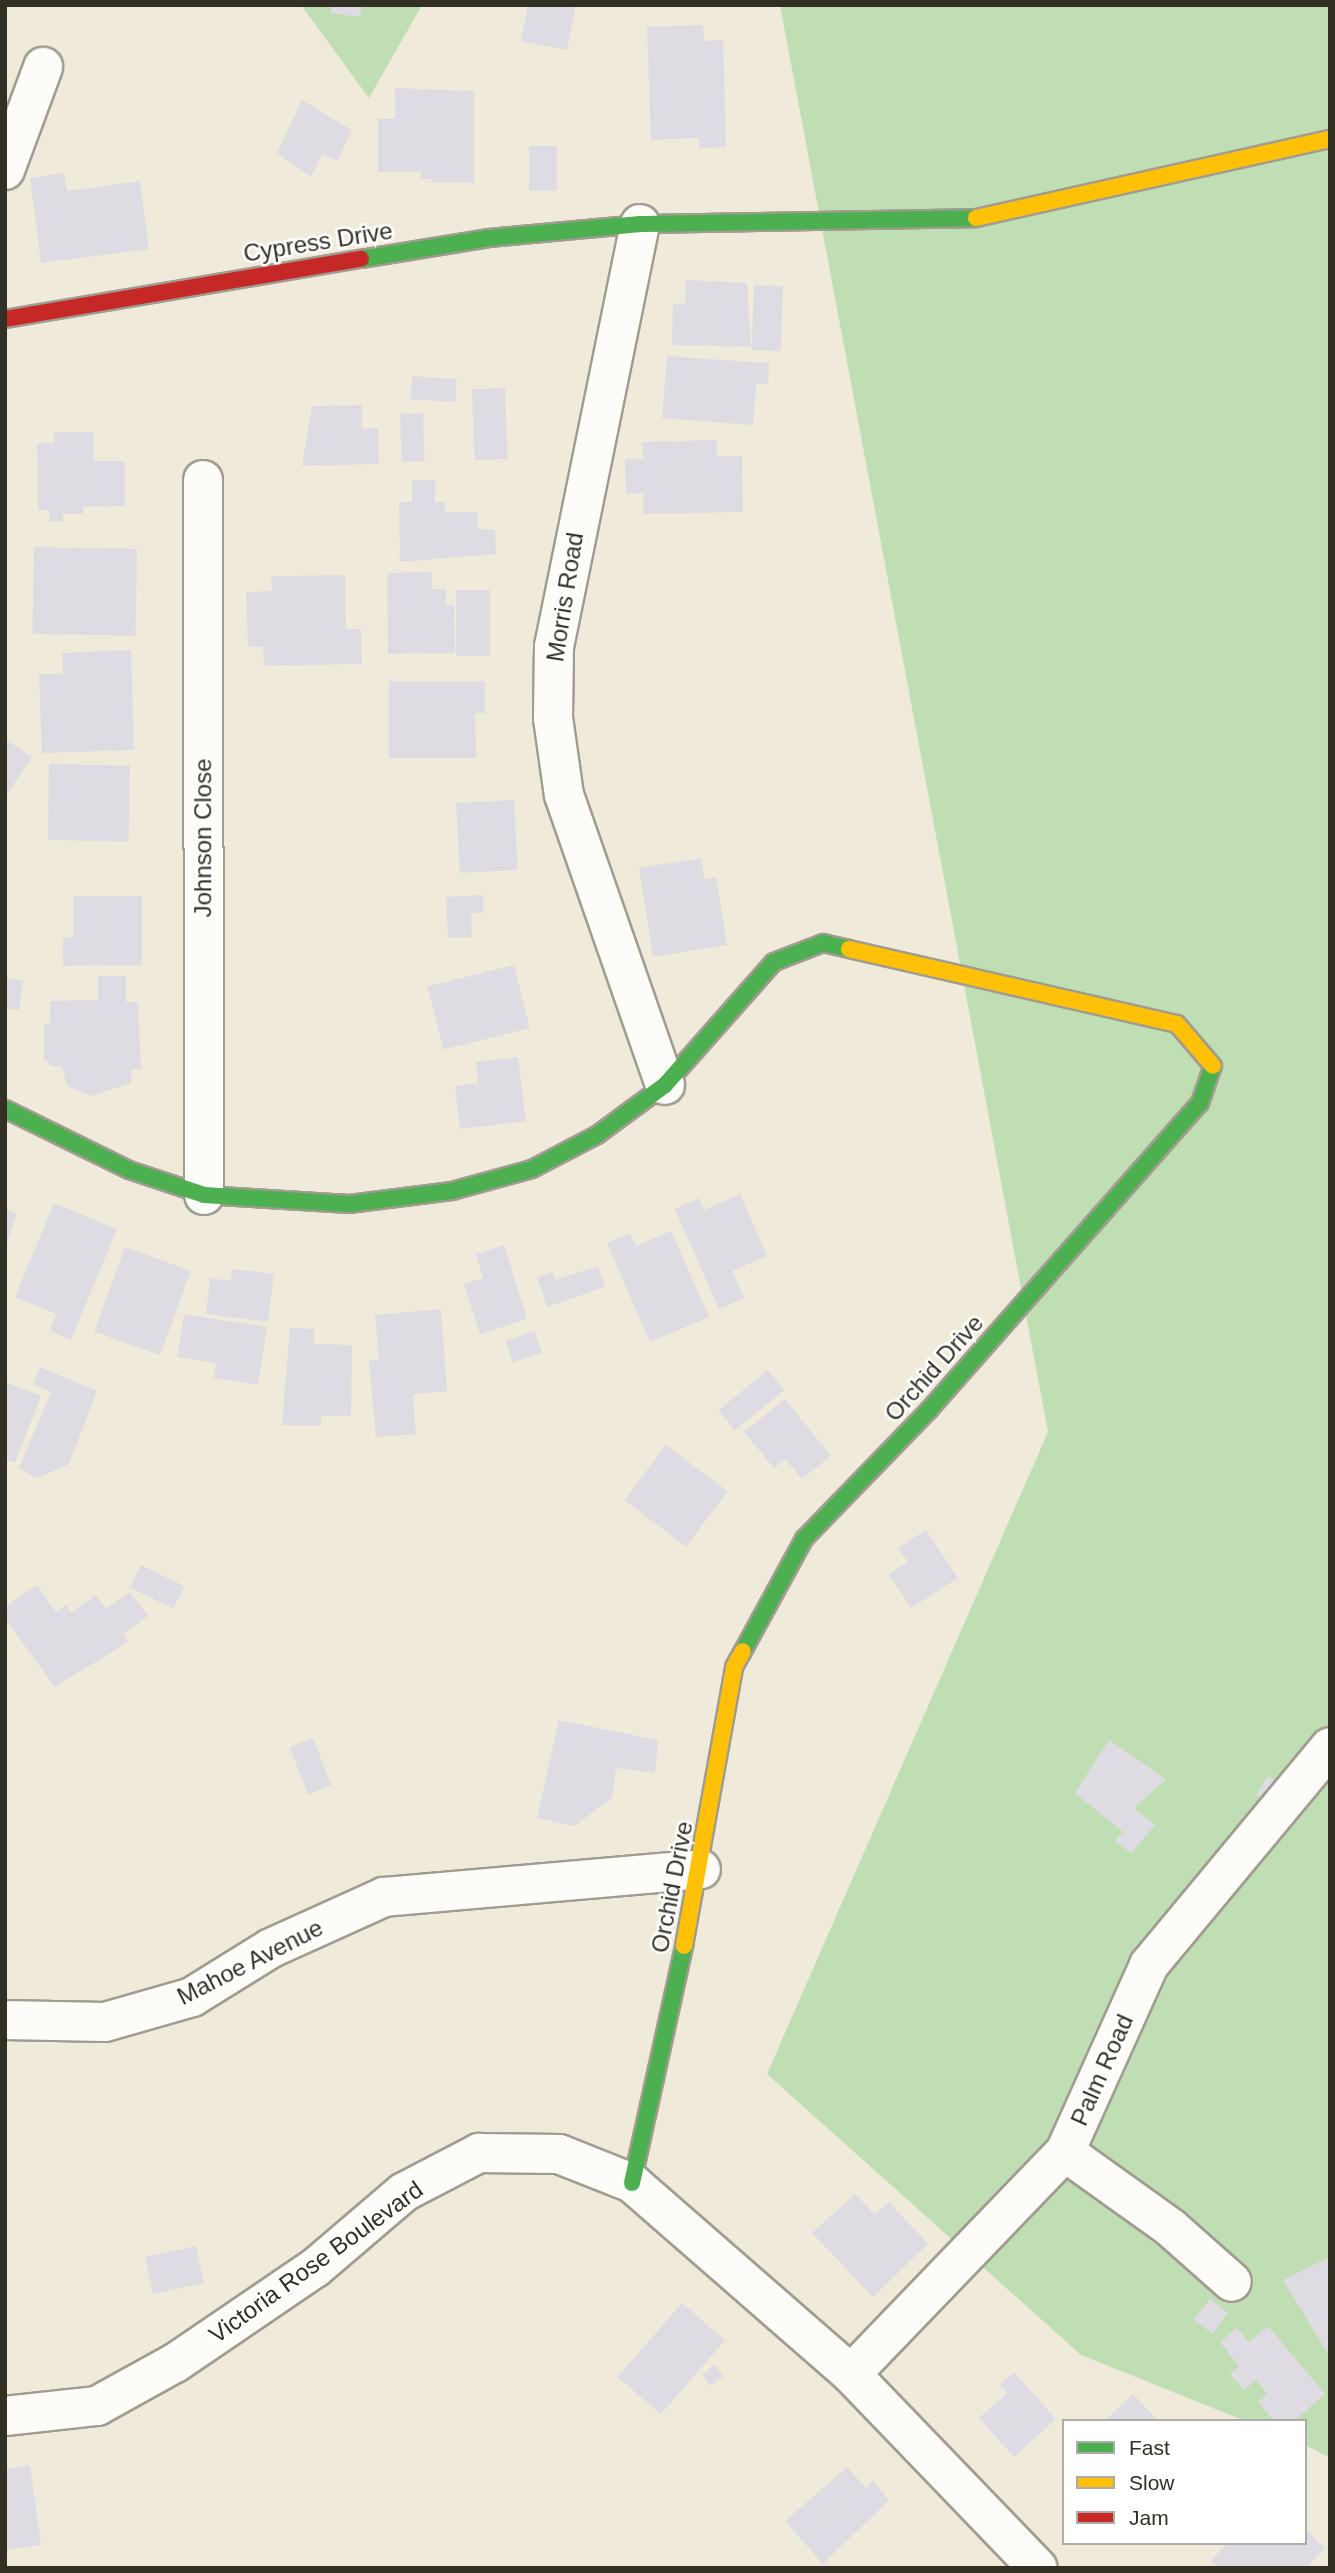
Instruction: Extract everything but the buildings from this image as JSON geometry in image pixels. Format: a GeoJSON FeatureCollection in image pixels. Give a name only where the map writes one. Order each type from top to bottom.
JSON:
{"type":"FeatureCollection","features":[{"type":"Feature","properties":{"kind":"street"},"geometry":{"type":"LineString","coordinates":[[5,170],[43,67]]}},
{"type":"Feature","properties":{"kind":"street","name":"Cypress Drive"},"geometry":{"type":"LineString","coordinates":[[5,319],[340,260],[640,224],[989,218],[1330,139]]}},
{"type":"Feature","properties":{"kind":"street","name":"Morris Road"},"geometry":{"type":"LineString","coordinates":[[640,224],[554,646],[553,718],[564,795],[665,1085]]}},
{"type":"Feature","properties":{"kind":"street","name":"Johnson Close"},"geometry":{"type":"LineString","coordinates":[[202,480],[204,1195]]}},
{"type":"Feature","properties":{"kind":"street","name":"Orchid Drive"},"geometry":{"type":"LineString","coordinates":[[632,2183],[701,1869],[734,1667],[804,1539],[929,1410],[1191,1114],[1214,1067],[1177,1024],[823,943],[774,962],[665,1085]]}},
{"type":"Feature","properties":{"kind":"street"},"geometry":{"type":"LineString","coordinates":[[5,1109],[129,1170],[204,1195],[349,1204],[452,1191],[532,1169],[597,1135],[665,1085]]}},
{"type":"Feature","properties":{"kind":"street","name":"Palm Road"},"geometry":{"type":"LineString","coordinates":[[851,2374],[1065,2152],[1149,1965],[1330,1747]]}},
{"type":"Feature","properties":{"kind":"street","name":"Mahoe Avenue"},"geometry":{"type":"LineString","coordinates":[[5,2020],[105,2022],[192,1997],[271,1948],[384,1897],[701,1869]]}},
{"type":"Feature","properties":{"kind":"street"},"geometry":{"type":"LineString","coordinates":[[1065,2152],[1171,2228],[1232,2282]]}},
{"type":"Feature","properties":{"kind":"street","name":"Victoria Rose Boulevard"},"geometry":{"type":"LineString","coordinates":[[5,2416],[97,2406],[175,2363],[315,2268],[404,2192],[479,2153],[559,2154],[632,2183],[851,2374],[1038,2568]]}},
{"type":"Feature","properties":{"kind":"green space"},"geometry":{"type":"Polygon","coordinates":[[[301,5],[422,5],[369,98],[301,5]]]}},
{"type":"Feature","properties":{"kind":"green space"},"geometry":{"type":"Polygon","coordinates":[[[780,5],[1330,5],[1330,2458],[1307,2446],[1307,2419],[1240,2419],[1081,2355],[767,2074],[1048,1432],[780,5]]]}},
{"type":"Feature","properties":{"kind":"traffic: fast"},"geometry":{"type":"LineString","coordinates":[[361,259],[489,238],[640,224],[976,218]]}},
{"type":"Feature","properties":{"kind":"traffic: fast"},"geometry":{"type":"LineString","coordinates":[[5,1109],[129,1170],[204,1195],[349,1204],[452,1191],[532,1169],[597,1135],[665,1085],[774,962],[823,943],[849,949]]}},
{"type":"Feature","properties":{"kind":"traffic: fast"},"geometry":{"type":"LineString","coordinates":[[743,1651],[804,1539],[929,1410],[1200,1103],[1213,1066]]}},
{"type":"Feature","properties":{"kind":"traffic: fast"},"geometry":{"type":"LineString","coordinates":[[632,2183],[684,1946]]}},
{"type":"Feature","properties":{"kind":"traffic: slow"},"geometry":{"type":"LineString","coordinates":[[976,218],[1330,139]]}},
{"type":"Feature","properties":{"kind":"traffic: slow"},"geometry":{"type":"LineString","coordinates":[[849,949],[1177,1024],[1213,1066]]}},
{"type":"Feature","properties":{"kind":"traffic: slow"},"geometry":{"type":"LineString","coordinates":[[684,1946],[734,1667],[743,1651]]}},
{"type":"Feature","properties":{"kind":"traffic: jam"},"geometry":{"type":"LineString","coordinates":[[5,319],[361,259]]}}]}
